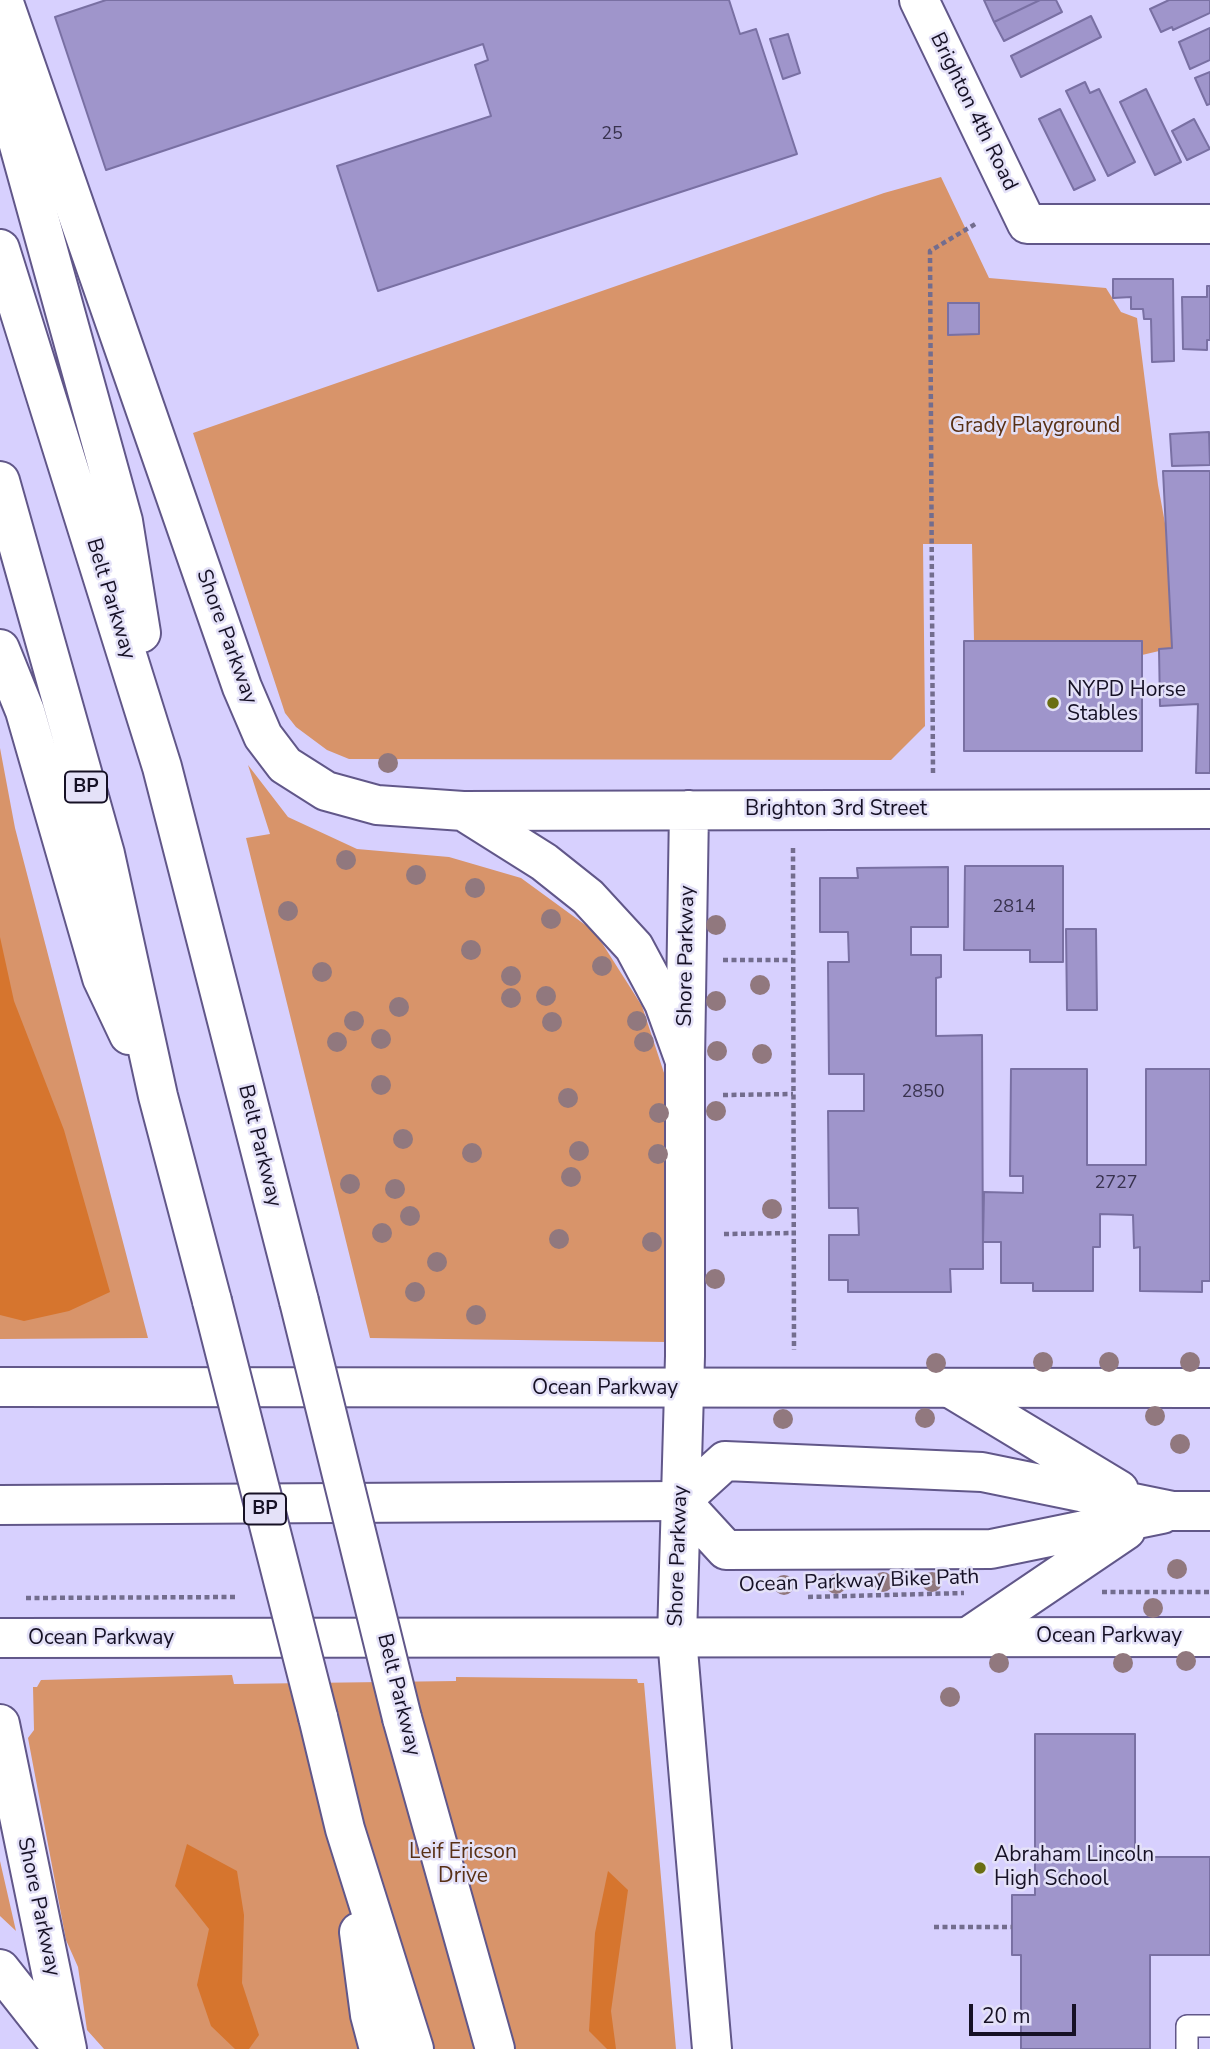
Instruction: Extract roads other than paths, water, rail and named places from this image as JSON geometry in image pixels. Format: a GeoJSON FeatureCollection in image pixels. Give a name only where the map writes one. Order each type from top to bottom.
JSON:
{"type":"FeatureCollection","features":[{"type":"Feature","properties":{"kind":"main road","name":"Shore Parkway"},"geometry":{"type":"LineString","coordinates":[[3,0],[238,674],[263,736],[285,765],[326,792],[377,805],[463,811],[544,862],[588,897],[634,947],[664,1003],[685,1061]]}},
{"type":"Feature","properties":{"kind":"main road","name":"Brighton 4th Road"},"geometry":{"type":"LineString","coordinates":[[919,0],[1027,224],[1210,225]]}},
{"type":"Feature","properties":{"kind":"main road"},"geometry":{"type":"LineString","coordinates":[[0,26],[9,109],[122,521],[162,767]]}},
{"type":"Feature","properties":{"kind":"main road","name":"Belt Parkway"},"geometry":{"type":"LineString","coordinates":[[0,249],[162,767],[299,1301],[402,1718],[495,2049]]}},
{"type":"Feature","properties":{"kind":"main road","name":"BP"},"geometry":{"type":"LineString","coordinates":[[0,481],[105,854],[158,1096],[345,1829],[414,2049]]}},
{"type":"Feature","properties":{"kind":"main road"},"geometry":{"type":"LineString","coordinates":[[0,649],[25,710],[102,978],[158,1096]]}},
{"type":"Feature","properties":{"kind":"main road","name":"Brighton 3rd Street"},"geometry":{"type":"LineString","coordinates":[[463,811],[1210,809]]}},
{"type":"Feature","properties":{"kind":"main road","name":"Shore Parkway"},"geometry":{"type":"LineString","coordinates":[[689,810],[684,1389],[677,1638],[712,2049]]}},
{"type":"Feature","properties":{"kind":"main road","name":"Ocean Parkway"},"geometry":{"type":"LineString","coordinates":[[0,1387],[1210,1388]]}},
{"type":"Feature","properties":{"kind":"main road"},"geometry":{"type":"LineString","coordinates":[[950,1388],[1127,1495],[1165,1512]]}},
{"type":"Feature","properties":{"kind":"main road"},"geometry":{"type":"LineString","coordinates":[[0,1505],[681,1502],[725,1461],[982,1472],[1165,1512]]}},
{"type":"Feature","properties":{"kind":"main road"},"geometry":{"type":"LineString","coordinates":[[681,1502],[726,1550],[991,1549],[1165,1512]]}},
{"type":"Feature","properties":{"kind":"main road"},"geometry":{"type":"LineString","coordinates":[[968,1637],[1165,1512]]}},
{"type":"Feature","properties":{"kind":"main road","name":"Ocean Parkway"},"geometry":{"type":"LineString","coordinates":[[0,1639],[1210,1637]]}},
{"type":"Feature","properties":{"kind":"main road","name":"Shore Parkway"},"geometry":{"type":"LineString","coordinates":[[0,1724],[65,2049]]}},
{"type":"Feature","properties":{"kind":"main road"},"geometry":{"type":"LineString","coordinates":[[345,1829],[370,2015],[379,2049]]}},
{"type":"Feature","properties":{"kind":"main road"},"geometry":{"type":"LineString","coordinates":[[452,1897],[515,2049]]}},
{"type":"Feature","properties":{"kind":"main road"},"geometry":{"type":"LineString","coordinates":[[0,1969],[65,2049]]}},
{"type":"Feature","properties":{"kind":"lane"},"geometry":{"type":"LineString","coordinates":[[1187,2049],[1187,2026],[1210,2026]]}},
{"type":"Feature","properties":{"kind":"place","name":"NYPD Horse Stables"},"geometry":{"type":"Point","coordinates":[1053,703]}},
{"type":"Feature","properties":{"kind":"place","name":"Abraham Lincoln High School"},"geometry":{"type":"Point","coordinates":[980,1868]}},
{"type":"Feature","properties":{"kind":"park label","name":"Grady Playground"},"geometry":{"type":"Point","coordinates":[1035,427]}},
{"type":"Feature","properties":{"kind":"park label","name":"Leif Ericson Drive"},"geometry":{"type":"Point","coordinates":[463,1865]}}]}
